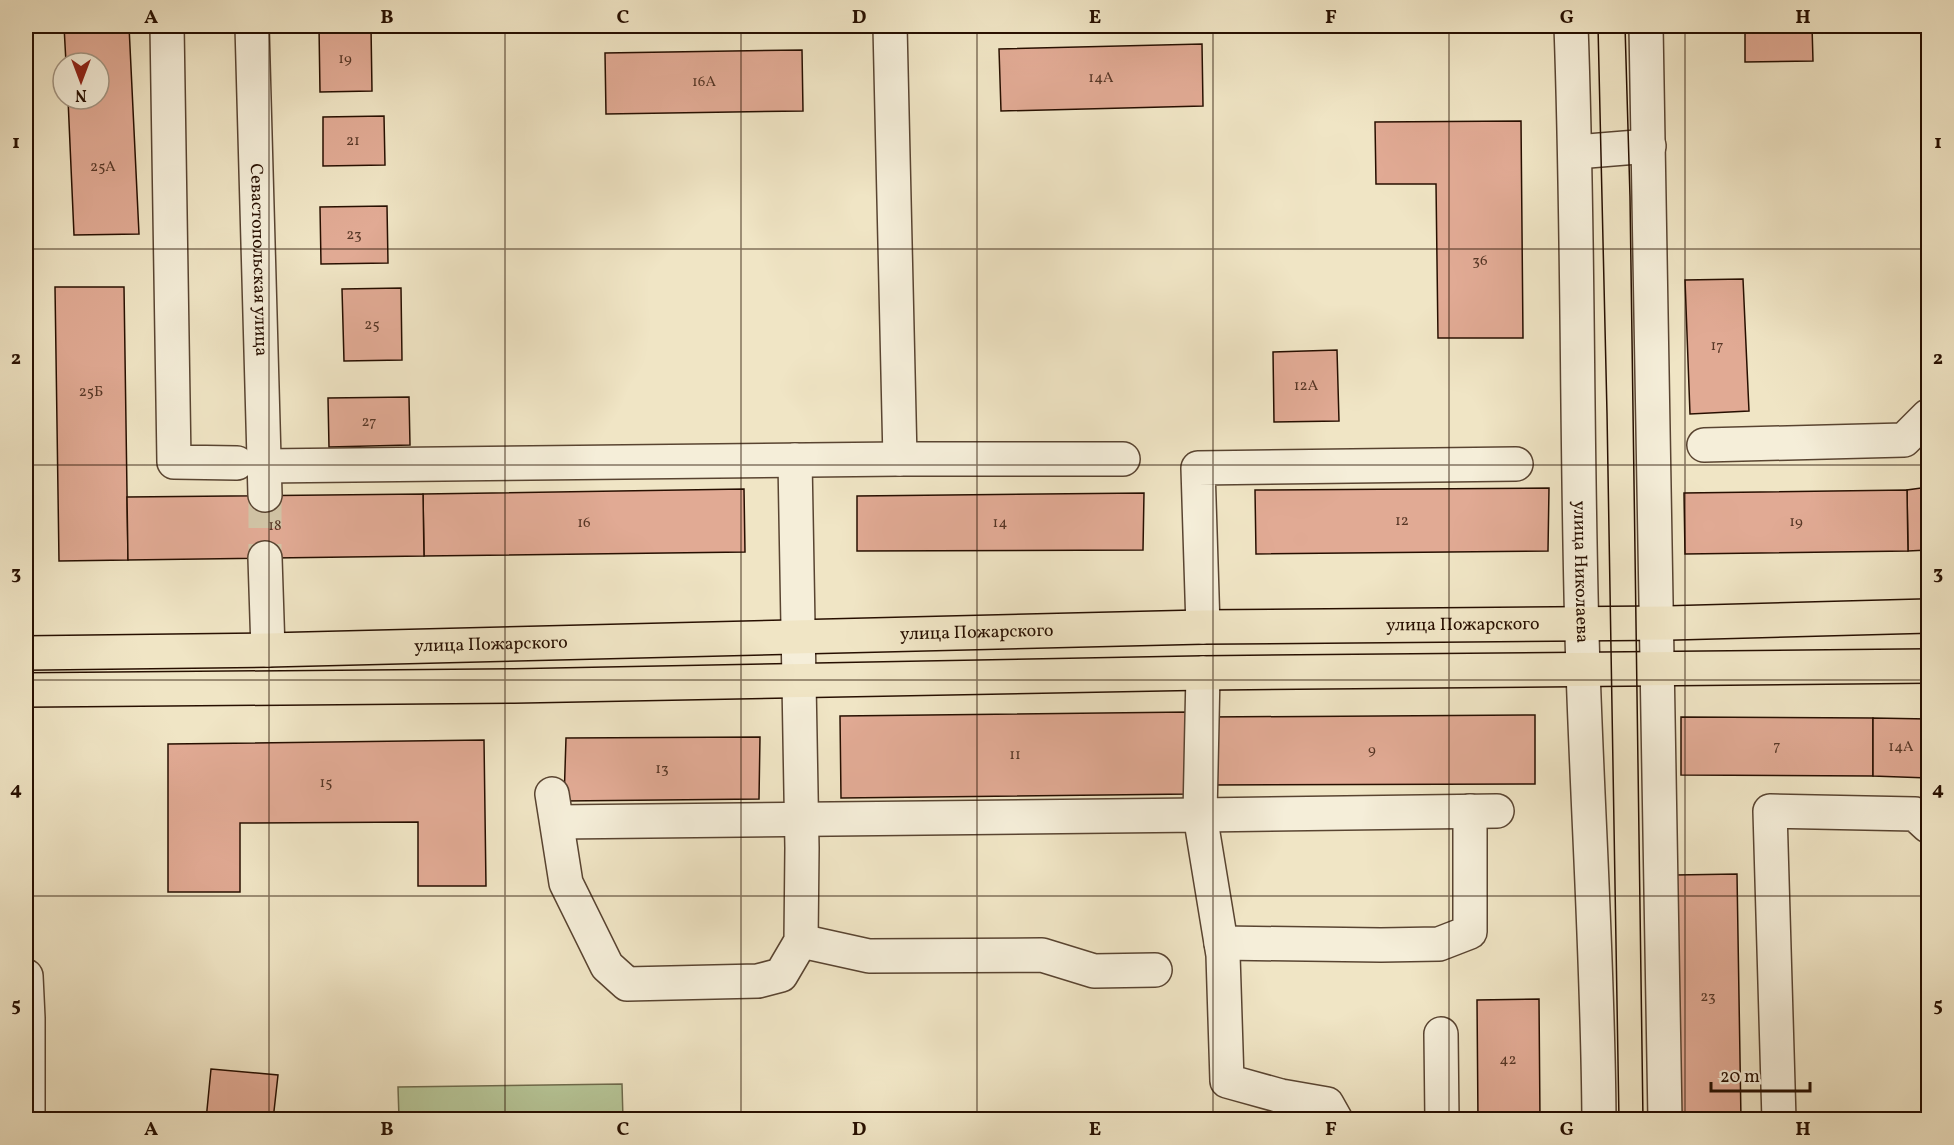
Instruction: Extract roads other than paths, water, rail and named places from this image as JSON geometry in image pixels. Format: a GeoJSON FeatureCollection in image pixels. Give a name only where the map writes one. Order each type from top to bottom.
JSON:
{"type":"FeatureCollection","features":[{"type":"Feature","properties":{"kind":"main road","name":"улица Пожарского"},"geometry":{"type":"LineString","coordinates":[[26,653],[268,650],[1203,627],[1655,623],[1929,616]]}},
{"type":"Feature","properties":{"kind":"main road"},"geometry":{"type":"LineString","coordinates":[[26,690],[514,686],[1583,668],[1929,666]]}},
{"type":"Feature","properties":{"kind":"street"},"geometry":{"type":"LineString","coordinates":[[167,26],[174,462],[255,475],[795,460],[1123,459]]}},
{"type":"Feature","properties":{"kind":"street","name":"Севастопольская улица"},"geometry":{"type":"LineString","coordinates":[[252,26],[255,475]]}},
{"type":"Feature","properties":{"kind":"street"},"geometry":{"type":"LineString","coordinates":[[890,26],[900,459]]}},
{"type":"Feature","properties":{"kind":"street","name":"улица Николаева"},"geometry":{"type":"LineString","coordinates":[[1571,26],[1576,152],[1583,668],[1599,1035],[1599,1119]]}},
{"type":"Feature","properties":{"kind":"street"},"geometry":{"type":"LineString","coordinates":[[1646,26],[1665,1119]]}},
{"type":"Feature","properties":{"kind":"street"},"geometry":{"type":"LineString","coordinates":[[1576,152],[1649,146]]}},
{"type":"Feature","properties":{"kind":"street"},"geometry":{"type":"LineString","coordinates":[[1704,446],[1904,441],[1929,416]]}},
{"type":"Feature","properties":{"kind":"street"},"geometry":{"type":"LineString","coordinates":[[795,460],[801,819],[801,942],[780,975],[758,981],[627,984],[607,966],[566,883],[555,808],[801,819],[1483,812],[1470,932],[1439,944],[1221,943]]}},
{"type":"Feature","properties":{"kind":"street"},"geometry":{"type":"LineString","coordinates":[[1203,627],[1198,468],[1516,464]]}},
{"type":"Feature","properties":{"kind":"street"},"geometry":{"type":"LineString","coordinates":[[266,558],[268,650]]}},
{"type":"Feature","properties":{"kind":"street"},"geometry":{"type":"LineString","coordinates":[[1203,673],[1200,815],[1223,955],[1227,1081],[1281,1096],[1327,1104],[1336,1119]]}},
{"type":"Feature","properties":{"kind":"street"},"geometry":{"type":"LineString","coordinates":[[1779,1119],[1770,811],[1915,814],[1929,826]]}},
{"type":"Feature","properties":{"kind":"street"},"geometry":{"type":"LineString","coordinates":[[801,942],[869,956],[1042,955],[1094,971],[1155,970]]}},
{"type":"Feature","properties":{"kind":"street"},"geometry":{"type":"LineString","coordinates":[[26,976],[28,1119]]}},
{"type":"Feature","properties":{"kind":"street"},"geometry":{"type":"LineString","coordinates":[[1441,1034],[1442,1119]]}},
{"type":"Feature","properties":{"kind":"tunnel"},"geometry":{"type":"LineString","coordinates":[[265,495],[265,558]]}},
{"type":"Feature","properties":{"kind":"tram line"},"geometry":{"type":"LineString","coordinates":[[1598,26],[1619,1120]]}},
{"type":"Feature","properties":{"kind":"tram line"},"geometry":{"type":"LineString","coordinates":[[1625,26],[1630,197],[1643,1120]]}}]}
